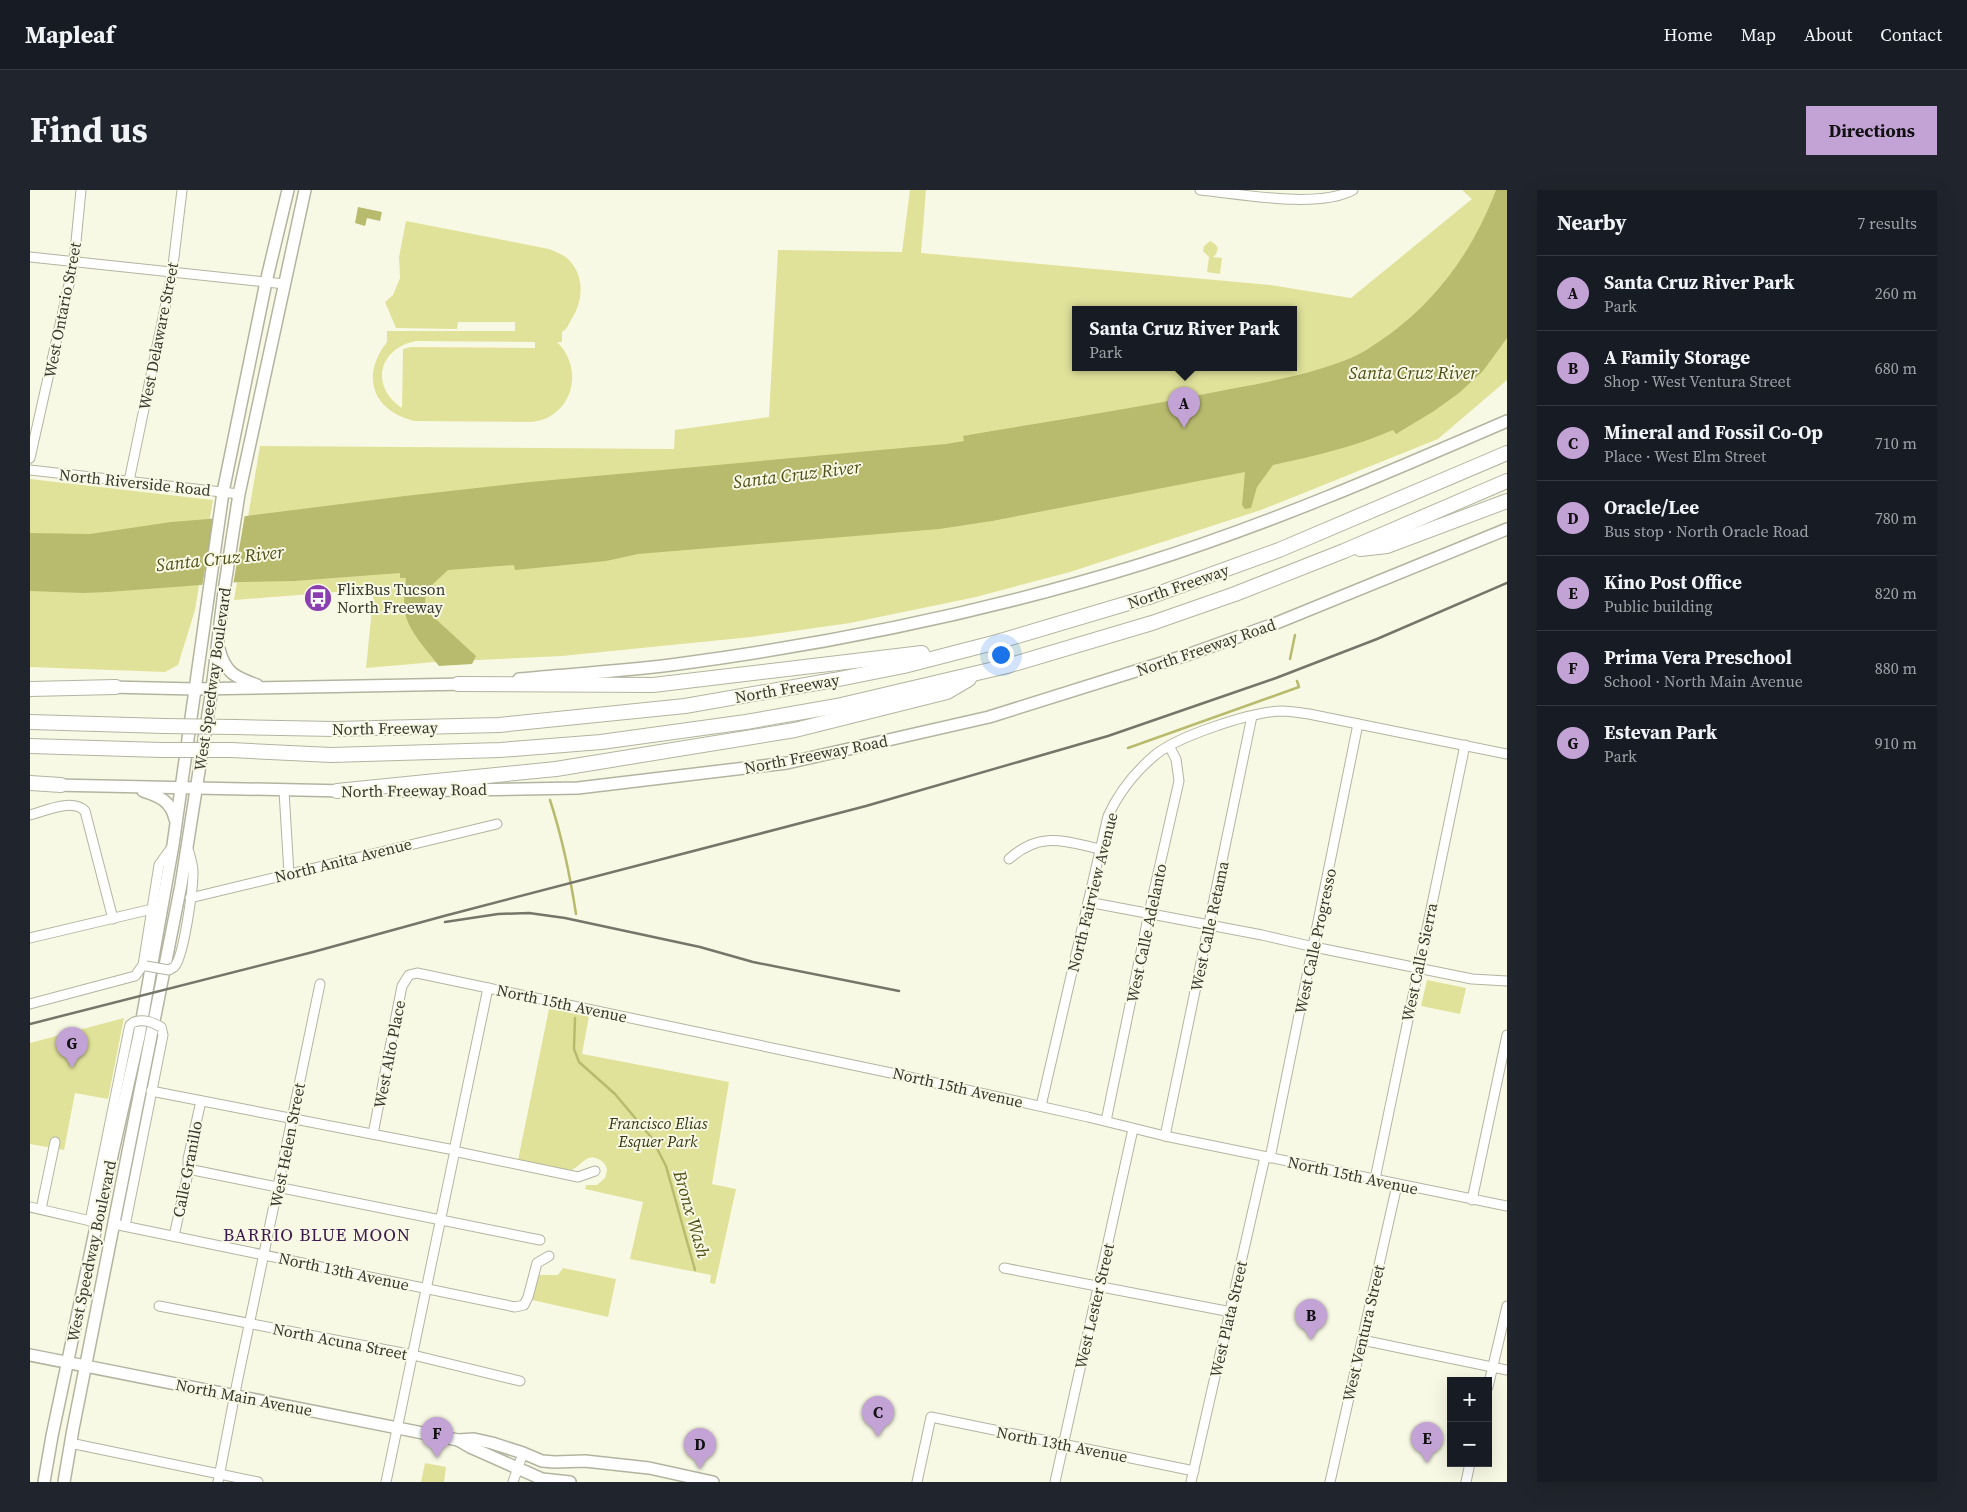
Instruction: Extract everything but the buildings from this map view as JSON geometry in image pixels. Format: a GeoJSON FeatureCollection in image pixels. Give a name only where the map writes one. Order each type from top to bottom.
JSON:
{"type":"FeatureCollection","features":[{"type":"Feature","properties":{"kind":"highway","name":"North Freeway"},"geometry":{"type":"LineString","coordinates":[[30,722],[335,729],[499,725],[665,708],[834,680],[904,666],[1109,610],[1226,570],[1332,528],[1507,451]]}},
{"type":"Feature","properties":{"kind":"highway","name":"North Freeway"},"geometry":{"type":"LineString","coordinates":[[30,746],[231,750],[331,755],[500,750],[601,742],[746,722],[837,706],[983,672],[1152,623],[1235,594],[1344,551],[1507,482]]}},
{"type":"Feature","properties":{"kind":"highway"},"geometry":{"type":"LineString","coordinates":[[1344,551],[1387,546],[1507,501]]}},
{"type":"Feature","properties":{"kind":"highway"},"geometry":{"type":"LineString","coordinates":[[458,684],[653,685],[982,646]]}},
{"type":"Feature","properties":{"kind":"highway"},"geometry":{"type":"LineString","coordinates":[[337,791],[556,769],[796,730],[947,692],[983,672]]}},
{"type":"Feature","properties":{"kind":"highway"},"geometry":{"type":"LineString","coordinates":[[30,689],[116,687]]}},
{"type":"Feature","properties":{"kind":"highway"},"geometry":{"type":"LineString","coordinates":[[30,784],[61,785]]}},
{"type":"Feature","properties":{"kind":"main road","name":"West Speedway Boulevard"},"geometry":{"type":"LineString","coordinates":[[44,1482],[93,1222],[139,1036],[173,845],[223,492],[266,282],[288,190]]}},
{"type":"Feature","properties":{"kind":"main road","name":"West Speedway Boulevard"},"geometry":{"type":"LineString","coordinates":[[64,1482],[86,1366],[119,1225],[187,846],[212,689],[224,591],[239,494],[305,190]]}},
{"type":"Feature","properties":{"kind":"main road"},"geometry":{"type":"LineString","coordinates":[[30,683],[195,689],[458,684],[675,665],[782,649],[903,626],[988,606],[1142,564],[1251,527],[1507,421]]}},
{"type":"Feature","properties":{"kind":"main road","name":"North Freeway Road"},"geometry":{"type":"LineString","coordinates":[[61,785],[284,791],[578,788],[796,761],[989,717],[1190,654],[1325,604],[1507,528]]}},
{"type":"Feature","properties":{"kind":"main road"},"geometry":{"type":"LineString","coordinates":[[218,645],[222,661],[228,670],[241,679],[265,688]]}},
{"type":"Feature","properties":{"kind":"main road"},"geometry":{"type":"LineString","coordinates":[[132,788],[159,796],[168,803],[174,813],[176,824]]}},
{"type":"Feature","properties":{"kind":"main road","name":"North Main Avenue"},"geometry":{"type":"LineString","coordinates":[[30,1355],[235,1394],[458,1440],[542,1479]]}},
{"type":"Feature","properties":{"kind":"main road","name":"North Main Avenue"},"geometry":{"type":"LineString","coordinates":[[458,1440],[474,1439],[524,1453],[542,1461],[578,1460],[646,1468],[713,1482]]}},
{"type":"Feature","properties":{"kind":"main road"},"geometry":{"type":"LineString","coordinates":[[527,1482],[542,1479],[570,1482]]}},
{"type":"Feature","properties":{"kind":"street","name":"West Ontario Street"},"geometry":{"type":"LineString","coordinates":[[30,458],[74,262],[81,190]]}},
{"type":"Feature","properties":{"kind":"street","name":"West Delaware Street"},"geometry":{"type":"LineString","coordinates":[[129,481],[172,274],[182,190]]}},
{"type":"Feature","properties":{"kind":"street"},"geometry":{"type":"LineString","coordinates":[[1200,190],[1310,200],[1349,192]]}},
{"type":"Feature","properties":{"kind":"street"},"geometry":{"type":"LineString","coordinates":[[30,257],[172,274],[284,284]]}},
{"type":"Feature","properties":{"kind":"street","name":"North Riverside Road"},"geometry":{"type":"LineString","coordinates":[[30,470],[239,494]]}},
{"type":"Feature","properties":{"kind":"street","name":"North Fairview Avenue"},"geometry":{"type":"LineString","coordinates":[[1041,1106],[1108,816],[1120,793],[1129,781],[1155,755],[1169,746],[1217,726],[1252,716],[1283,711],[1465,744],[1507,754]]}},
{"type":"Feature","properties":{"kind":"street","name":"West Calle Retama"},"geometry":{"type":"LineString","coordinates":[[1165,1136],[1252,716]]}},
{"type":"Feature","properties":{"kind":"street","name":"West Calle Progresso"},"geometry":{"type":"LineString","coordinates":[[1267,1157],[1314,947],[1358,724]]}},
{"type":"Feature","properties":{"kind":"street","name":"West Calle Sierra"},"geometry":{"type":"LineString","coordinates":[[1375,1179],[1465,744]]}},
{"type":"Feature","properties":{"kind":"street","name":"West Calle Adelanto"},"geometry":{"type":"LineString","coordinates":[[1106,1121],[1149,913],[1179,781],[1176,759],[1169,746]]}},
{"type":"Feature","properties":{"kind":"street"},"geometry":{"type":"LineString","coordinates":[[284,791],[289,874]]}},
{"type":"Feature","properties":{"kind":"street"},"geometry":{"type":"LineString","coordinates":[[30,815],[70,805],[82,809],[86,815],[113,919]]}},
{"type":"Feature","properties":{"kind":"street","name":"North Anita Avenue"},"geometry":{"type":"LineString","coordinates":[[190,898],[497,824]]}},
{"type":"Feature","properties":{"kind":"street"},"geometry":{"type":"LineString","coordinates":[[1009,859],[1019,850],[1044,840],[1064,841],[1100,849]]}},
{"type":"Feature","properties":{"kind":"street"},"geometry":{"type":"LineString","coordinates":[[30,1004],[135,976],[144,966],[160,865],[173,845]]}},
{"type":"Feature","properties":{"kind":"street"},"geometry":{"type":"LineString","coordinates":[[144,966],[168,970],[174,967],[180,958],[193,870],[187,846]]}},
{"type":"Feature","properties":{"kind":"street"},"geometry":{"type":"LineString","coordinates":[[1088,902],[1262,934],[1314,947],[1472,979],[1507,981]]}},
{"type":"Feature","properties":{"kind":"street"},"geometry":{"type":"LineString","coordinates":[[30,938],[152,909]]}},
{"type":"Feature","properties":{"kind":"street","name":"North 15th Avenue"},"geometry":{"type":"LineString","coordinates":[[408,975],[417,973],[891,1072],[1165,1136],[1507,1206]]}},
{"type":"Feature","properties":{"kind":"street","name":"West Alto Place"},"geometry":{"type":"LineString","coordinates":[[373,1134],[402,986],[408,975]]}},
{"type":"Feature","properties":{"kind":"street","name":"West Helen Street"},"geometry":{"type":"LineString","coordinates":[[219,1478],[291,1118],[320,984]]}},
{"type":"Feature","properties":{"kind":"street"},"geometry":{"type":"LineString","coordinates":[[386,1482],[488,988]]}},
{"type":"Feature","properties":{"kind":"street","name":"West Speedway Boulevard"},"geometry":{"type":"LineString","coordinates":[[93,1222],[128,1029],[134,1022],[141,1020],[161,1027],[163,1035],[152,1091],[119,1225]]}},
{"type":"Feature","properties":{"kind":"street"},"geometry":{"type":"LineString","coordinates":[[1472,1200],[1507,1035]]}},
{"type":"Feature","properties":{"kind":"street"},"geometry":{"type":"LineString","coordinates":[[152,1091],[454,1150],[578,1177],[596,1171]]}},
{"type":"Feature","properties":{"kind":"street","name":"Calle Granillo"},"geometry":{"type":"LineString","coordinates":[[174,1236],[201,1101]]}},
{"type":"Feature","properties":{"kind":"street","name":"West Lester Street"},"geometry":{"type":"LineString","coordinates":[[1055,1482],[1133,1129]]}},
{"type":"Feature","properties":{"kind":"street"},"geometry":{"type":"LineString","coordinates":[[41,1209],[55,1142]]}},
{"type":"Feature","properties":{"kind":"street","name":"West Plata Street"},"geometry":{"type":"LineString","coordinates":[[1191,1482],[1267,1157]]}},
{"type":"Feature","properties":{"kind":"street"},"geometry":{"type":"LineString","coordinates":[[188,1169],[540,1240]]}},
{"type":"Feature","properties":{"kind":"street","name":"West Ventura Street"},"geometry":{"type":"LineString","coordinates":[[1330,1482],[1397,1185]]}},
{"type":"Feature","properties":{"kind":"street"},"geometry":{"type":"LineString","coordinates":[[30,1207],[93,1222]]}},
{"type":"Feature","properties":{"kind":"street","name":"North 13th Avenue"},"geometry":{"type":"LineString","coordinates":[[119,1225],[515,1307],[524,1305],[537,1263],[549,1256]]}},
{"type":"Feature","properties":{"kind":"street"},"geometry":{"type":"LineString","coordinates":[[1004,1268],[1230,1312]]}},
{"type":"Feature","properties":{"kind":"street","name":"North Acuna Street"},"geometry":{"type":"LineString","coordinates":[[159,1306],[412,1355],[520,1381]]}},
{"type":"Feature","properties":{"kind":"street"},"geometry":{"type":"LineString","coordinates":[[1490,1377],[1507,1306]]}},
{"type":"Feature","properties":{"kind":"street"},"geometry":{"type":"LineString","coordinates":[[1362,1340],[1507,1370]]}},
{"type":"Feature","properties":{"kind":"street","name":"North 13th Avenue"},"geometry":{"type":"LineString","coordinates":[[917,1482],[931,1417],[1194,1471]]}},
{"type":"Feature","properties":{"kind":"street"},"geometry":{"type":"LineString","coordinates":[[70,1443],[219,1478],[258,1482]]}},
{"type":"Feature","properties":{"kind":"street"},"geometry":{"type":"LineString","coordinates":[[513,1482],[524,1453]]}},
{"type":"Feature","properties":{"kind":"street"},"geometry":{"type":"LineString","coordinates":[[1466,1482],[1469,1467]]}},
{"type":"Feature","properties":{"kind":"green space"},"geometry":{"type":"Polygon","coordinates":[[[910,190],[926,190],[921,253],[1270,285],[1351,298],[1472,199],[1462,190],[1507,190],[1507,380],[1438,439],[1261,510],[1070,572],[976,597],[850,623],[751,637],[562,656],[435,662],[366,668],[374,589],[234,600],[260,446],[674,449],[675,430],[769,417],[778,250],[902,252],[910,190]]]}},
{"type":"Feature","properties":{"kind":"green space"},"geometry":{"type":"Polygon","coordinates":[[[406,221],[549,249],[568,259],[578,275],[581,290],[575,313],[567,328],[562,332],[562,342],[557,342],[569,361],[572,383],[564,403],[557,411],[545,419],[532,422],[414,421],[400,416],[380,401],[373,379],[374,367],[387,342],[387,331],[515,331],[515,322],[458,322],[457,329],[396,328],[385,302],[393,295],[400,278],[399,257],[406,221]],[[416,341],[403,345],[394,351],[387,359],[383,369],[382,379],[385,389],[402,408],[403,349],[411,347],[535,348],[535,342],[416,341]]]}},
{"type":"Feature","properties":{"kind":"green space"},"geometry":{"type":"Polygon","coordinates":[[[1210,241],[1218,248],[1213,257],[1222,258],[1220,274],[1207,272],[1209,257],[1203,251],[1204,246],[1210,241]]]}},
{"type":"Feature","properties":{"kind":"green space"},"geometry":{"type":"Polygon","coordinates":[[[30,479],[213,500],[195,610],[178,665],[165,672],[30,667],[30,479]]]}},
{"type":"Feature","properties":{"kind":"green space"},"geometry":{"type":"Polygon","coordinates":[[[1427,980],[1466,988],[1460,1014],[1421,1006],[1427,980]]]}},
{"type":"Feature","properties":{"kind":"green space","name":"Francisco Elias Esquer Park"},"geometry":{"type":"Polygon","coordinates":[[[549,1009],[589,1016],[582,1054],[729,1082],[712,1184],[736,1189],[715,1284],[710,1283],[711,1275],[630,1259],[643,1202],[585,1189],[586,1185],[597,1185],[605,1178],[607,1169],[600,1160],[592,1157],[588,1158],[571,1170],[518,1160],[549,1009]]]}},
{"type":"Feature","properties":{"kind":"green space"},"geometry":{"type":"Polygon","coordinates":[[[124,1018],[108,1099],[75,1093],[64,1150],[30,1144],[30,1043],[124,1018]]]}},
{"type":"Feature","properties":{"kind":"green space"},"geometry":{"type":"Polygon","coordinates":[[[563,1268],[616,1279],[608,1317],[532,1300],[539,1275],[558,1275],[563,1268]]]}},
{"type":"Feature","properties":{"kind":"green space"},"geometry":{"type":"Polygon","coordinates":[[[425,1463],[446,1467],[444,1482],[421,1482],[425,1463]]]}},
{"type":"Feature","properties":{"kind":"water","name":"Santa Cruz River"},"geometry":{"type":"Polygon","coordinates":[[[1496,190],[1507,190],[1507,338],[1483,371],[1459,393],[1396,434],[1393,430],[1349,446],[1273,465],[1257,487],[1251,508],[1245,509],[1242,505],[1245,472],[992,521],[939,529],[638,554],[606,561],[515,570],[514,565],[448,570],[430,588],[425,604],[427,611],[476,656],[472,664],[439,666],[414,634],[407,620],[404,604],[406,578],[400,578],[400,573],[108,592],[30,591],[30,533],[90,534],[171,522],[246,516],[530,482],[946,444],[964,441],[963,436],[1175,400],[1316,370],[1334,365],[1366,350],[1408,320],[1425,304],[1454,270],[1466,251],[1496,190]]]}},
{"type":"Feature","properties":{"kind":"water"},"geometry":{"type":"Polygon","coordinates":[[[358,207],[382,212],[380,221],[367,218],[365,226],[355,223],[358,207]]]}},
{"type":"Feature","properties":{"kind":"pier"},"geometry":{"type":"Polygon","coordinates":[[[245,514],[233,585],[202,587],[214,517],[245,514]]]}},
{"type":"Feature","properties":{"kind":"waterway"},"geometry":{"type":"LineString","coordinates":[[1290,659],[1295,635]]}},
{"type":"Feature","properties":{"kind":"waterway"},"geometry":{"type":"LineString","coordinates":[[1128,748],[1299,687],[1297,681]]}},
{"type":"Feature","properties":{"kind":"waterway","name":"Bronx Wash"},"geometry":{"type":"LineString","coordinates":[[550,800],[565,856],[576,914]]}},
{"type":"Feature","properties":{"kind":"waterway","name":"Bronx Wash"},"geometry":{"type":"LineString","coordinates":[[575,1018],[574,1049],[579,1062],[615,1094],[651,1137],[666,1166],[695,1270]]}},
{"type":"Feature","properties":{"kind":"railway"},"geometry":{"type":"LineString","coordinates":[[30,1024],[313,952],[866,806],[1108,736],[1276,678],[1377,639],[1507,583]]}},
{"type":"Feature","properties":{"kind":"railway"},"geometry":{"type":"LineString","coordinates":[[445,922],[498,914],[529,913],[565,918],[700,947],[753,962],[899,991]]}},
{"type":"Feature","properties":{"kind":"place","name":"Santa Cruz River Park"},"geometry":{"type":"Point","coordinates":[1184,428]}},
{"type":"Feature","properties":{"kind":"place","name":"FlixBus Tucson North Freeway"},"geometry":{"type":"Point","coordinates":[318,598]}},
{"type":"Feature","properties":{"kind":"place","name":"Estevan Park"},"geometry":{"type":"Point","coordinates":[72,1068]}},
{"type":"Feature","properties":{"kind":"place","name":"A Family Storage"},"geometry":{"type":"Point","coordinates":[1311,1340]}},
{"type":"Feature","properties":{"kind":"place","name":"Mineral and Fossil Co-Op"},"geometry":{"type":"Point","coordinates":[878,1437]}},
{"type":"Feature","properties":{"kind":"place","name":"Prima Vera Preschool"},"geometry":{"type":"Point","coordinates":[437,1458]}},
{"type":"Feature","properties":{"kind":"place","name":"Kino Post Office"},"geometry":{"type":"Point","coordinates":[1427,1463]}},
{"type":"Feature","properties":{"kind":"place","name":"Oracle/Lee"},"geometry":{"type":"Point","coordinates":[700,1469]}},
{"type":"Feature","properties":{"kind":"district","name":"BARRIO BLUE MOON"},"geometry":{"type":"Point","coordinates":[317,1234]}}]}
